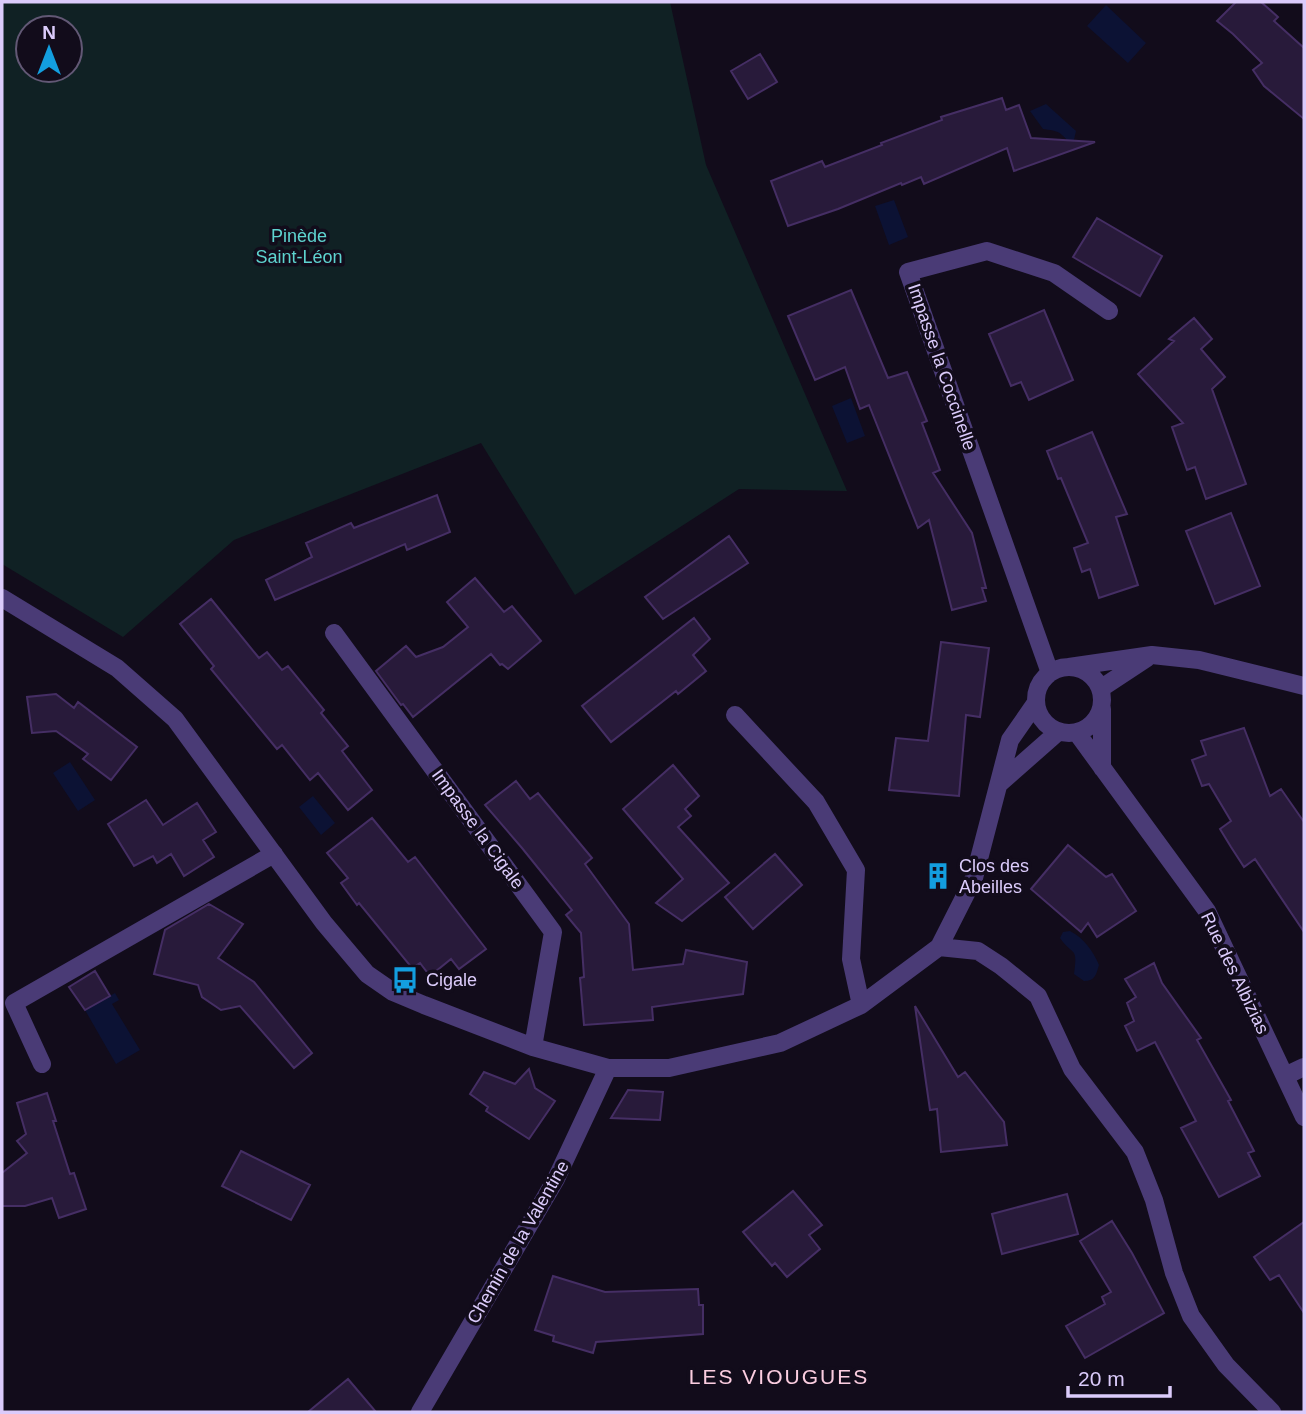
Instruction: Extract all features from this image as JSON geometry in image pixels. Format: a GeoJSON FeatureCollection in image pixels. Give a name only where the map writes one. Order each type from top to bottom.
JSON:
{"type":"FeatureCollection","features":[{"type":"Feature","properties":{"kind":"street","name":"Impasse la Coccinelle"},"geometry":{"type":"LineString","coordinates":[[1061,669],[1033,628],[908,272],[987,251],[1054,273],[1109,311]]}},
{"type":"Feature","properties":{"kind":"street"},"geometry":{"type":"LineString","coordinates":[[2,598],[117,667],[175,719],[324,923],[367,974],[393,992],[424,1005],[533,1047],[608,1068],[669,1068],[780,1043],[861,1005],[939,947],[974,878],[1010,740],[1035,704]]}},
{"type":"Feature","properties":{"kind":"street","name":"Impasse la Cigale"},"geometry":{"type":"LineString","coordinates":[[334,633],[553,932],[533,1047]]}},
{"type":"Feature","properties":{"kind":"street"},"geometry":{"type":"LineString","coordinates":[[1101,692],[1152,654]]}},
{"type":"Feature","properties":{"kind":"street"},"geometry":{"type":"LineString","coordinates":[[1101,692],[1100,713],[1094,723],[1077,733],[1069,734],[1049,728],[1039,716],[1035,704],[1041,680],[1061,669],[1152,654],[1199,660],[1304,686]]}},
{"type":"Feature","properties":{"kind":"street"},"geometry":{"type":"LineString","coordinates":[[1061,669],[1076,667],[1087,672],[1101,692],[1102,768]]}},
{"type":"Feature","properties":{"kind":"street"},"geometry":{"type":"LineString","coordinates":[[735,715],[816,802],[856,870],[851,959],[861,1005]]}},
{"type":"Feature","properties":{"kind":"street"},"geometry":{"type":"LineString","coordinates":[[999,783],[1058,732]]}},
{"type":"Feature","properties":{"kind":"street","name":"Rue des Albizias"},"geometry":{"type":"LineString","coordinates":[[1077,733],[1207,911],[1304,1117]]}},
{"type":"Feature","properties":{"kind":"street"},"geometry":{"type":"LineString","coordinates":[[42,1064],[14,1003],[274,855]]}},
{"type":"Feature","properties":{"kind":"street"},"geometry":{"type":"LineString","coordinates":[[939,947],[978,951],[1038,996],[1072,1069],[1135,1152],[1154,1200],[1174,1273],[1191,1316],[1226,1365],[1272,1412]]}},
{"type":"Feature","properties":{"kind":"street"},"geometry":{"type":"LineString","coordinates":[[1285,1076],[1304,1067]]}},
{"type":"Feature","properties":{"kind":"street","name":"Chemin de la Valentine"},"geometry":{"type":"LineString","coordinates":[[420,1412],[556,1179],[608,1068]]}},
{"type":"Feature","properties":{"kind":"green space","name":"Pinède Saint-Léon"},"geometry":{"type":"Polygon","coordinates":[[[2,2],[670,2],[706,165],[847,491],[739,489],[575,595],[481,443],[234,540],[123,637],[2,564],[2,2]]]}},
{"type":"Feature","properties":{"kind":"water"},"geometry":{"type":"Polygon","coordinates":[[[1106,5],[1146,43],[1128,63],[1087,26],[1106,5]]]}},
{"type":"Feature","properties":{"kind":"water"},"geometry":{"type":"Polygon","coordinates":[[[1046,104],[1076,131],[1073,144],[1058,132],[1043,129],[1030,111],[1046,104]]]}},
{"type":"Feature","properties":{"kind":"water"},"geometry":{"type":"Polygon","coordinates":[[[894,200],[908,237],[889,245],[875,206],[894,200]]]}},
{"type":"Feature","properties":{"kind":"water"},"geometry":{"type":"Polygon","coordinates":[[[851,398],[865,436],[847,443],[832,406],[851,398]]]}},
{"type":"Feature","properties":{"kind":"water"},"geometry":{"type":"Polygon","coordinates":[[[70,762],[95,800],[78,811],[53,773],[70,762]]]}},
{"type":"Feature","properties":{"kind":"water"},"geometry":{"type":"Polygon","coordinates":[[[313,796],[335,823],[321,835],[299,807],[313,796]]]}},
{"type":"Feature","properties":{"kind":"water"},"geometry":{"type":"Polygon","coordinates":[[[1070,931],[1088,945],[1099,965],[1091,980],[1084,981],[1074,974],[1075,955],[1060,938],[1063,932],[1070,931]]]}},
{"type":"Feature","properties":{"kind":"water"},"geometry":{"type":"Polygon","coordinates":[[[115,993],[119,1000],[112,1004],[140,1050],[116,1064],[85,1010],[115,993]]]}},
{"type":"Feature","properties":{"kind":"building"},"geometry":{"type":"Polygon","coordinates":[[[1236,2],[1261,2],[1278,17],[1274,21],[1304,48],[1304,119],[1264,86],[1253,70],[1262,63],[1217,21],[1236,2]]]}},
{"type":"Feature","properties":{"kind":"building"},"geometry":{"type":"Polygon","coordinates":[[[760,54],[777,82],[748,99],[731,71],[760,54]]]}},
{"type":"Feature","properties":{"kind":"building"},"geometry":{"type":"Polygon","coordinates":[[[1002,98],[1006,110],[1019,105],[1031,138],[1095,142],[1014,171],[1007,148],[924,184],[921,177],[902,185],[901,183],[788,226],[771,181],[822,161],[825,167],[942,120],[941,117],[1002,98]]]}},
{"type":"Feature","properties":{"kind":"building"},"geometry":{"type":"Polygon","coordinates":[[[1097,218],[1162,256],[1140,296],[1073,257],[1097,218]]]}},
{"type":"Feature","properties":{"kind":"building"},"geometry":{"type":"Polygon","coordinates":[[[851,290],[888,378],[907,372],[927,421],[922,423],[940,470],[933,473],[972,533],[986,588],[982,588],[986,601],[952,610],[929,520],[918,528],[869,405],[860,409],[845,367],[815,380],[788,316],[851,290]]]}},
{"type":"Feature","properties":{"kind":"building"},"geometry":{"type":"Polygon","coordinates":[[[1044,310],[1073,380],[1029,400],[1021,382],[1011,386],[989,334],[1044,310]]]}},
{"type":"Feature","properties":{"kind":"building"},"geometry":{"type":"Polygon","coordinates":[[[1194,318],[1212,339],[1201,349],[1225,377],[1212,389],[1246,484],[1206,499],[1195,467],[1187,470],[1172,427],[1183,423],[1138,374],[1174,341],[1169,339],[1194,318]]]}},
{"type":"Feature","properties":{"kind":"building"},"geometry":{"type":"Polygon","coordinates":[[[1092,432],[1127,514],[1116,517],[1138,585],[1099,598],[1090,569],[1082,572],[1074,548],[1088,543],[1047,451],[1092,432]]]}},
{"type":"Feature","properties":{"kind":"building"},"geometry":{"type":"Polygon","coordinates":[[[437,495],[450,532],[407,550],[405,544],[275,600],[266,580],[312,557],[306,543],[351,523],[354,528],[437,495]]]}},
{"type":"Feature","properties":{"kind":"building"},"geometry":{"type":"Polygon","coordinates":[[[1231,513],[1260,586],[1215,604],[1186,531],[1231,513]]]}},
{"type":"Feature","properties":{"kind":"building"},"geometry":{"type":"Polygon","coordinates":[[[729,536],[748,563],[663,619],[645,597],[729,536]]]}},
{"type":"Feature","properties":{"kind":"building"},"geometry":{"type":"Polygon","coordinates":[[[475,578],[504,612],[512,606],[541,641],[508,669],[500,665],[491,654],[413,717],[376,671],[406,646],[416,657],[443,647],[468,627],[447,602],[475,578]]]}},
{"type":"Feature","properties":{"kind":"building"},"geometry":{"type":"Polygon","coordinates":[[[211,599],[259,658],[267,652],[282,670],[288,666],[324,710],[321,713],[348,746],[342,751],[372,790],[348,810],[318,773],[310,780],[282,745],[277,749],[211,669],[214,666],[180,624],[211,599]]]}},
{"type":"Feature","properties":{"kind":"building"},"geometry":{"type":"Polygon","coordinates":[[[694,618],[710,639],[693,655],[706,671],[611,742],[582,706],[694,618]]]}},
{"type":"Feature","properties":{"kind":"building"},"geometry":{"type":"Polygon","coordinates":[[[941,642],[989,648],[980,717],[966,715],[959,796],[889,790],[896,738],[928,741],[941,642]]]}},
{"type":"Feature","properties":{"kind":"building"},"geometry":{"type":"Polygon","coordinates":[[[56,694],[74,708],[78,702],[137,747],[111,780],[83,759],[88,754],[56,731],[32,733],[27,697],[56,694]]]}},
{"type":"Feature","properties":{"kind":"building"},"geometry":{"type":"Polygon","coordinates":[[[1244,728],[1270,796],[1281,789],[1304,822],[1304,932],[1255,859],[1244,867],[1220,829],[1231,821],[1209,784],[1202,786],[1192,760],[1206,755],[1201,741],[1244,728]]]}},
{"type":"Feature","properties":{"kind":"building"},"geometry":{"type":"Polygon","coordinates":[[[673,765],[699,796],[685,809],[691,816],[678,827],[729,883],[682,921],[656,903],[683,879],[623,809],[673,765]]]}},
{"type":"Feature","properties":{"kind":"building"},"geometry":{"type":"Polygon","coordinates":[[[516,781],[530,799],[538,793],[592,858],[585,864],[629,924],[633,970],[683,964],[686,950],[747,962],[743,994],[652,1007],[653,1020],[584,1025],[580,978],[584,977],[581,933],[566,915],[572,910],[485,805],[516,781]]]}},
{"type":"Feature","properties":{"kind":"building"},"geometry":{"type":"Polygon","coordinates":[[[146,800],[163,825],[197,803],[216,832],[203,840],[214,857],[184,876],[171,854],[157,863],[153,856],[134,866],[108,824],[146,800]]]}},
{"type":"Feature","properties":{"kind":"building"},"geometry":{"type":"Polygon","coordinates":[[[372,818],[408,862],[415,857],[486,949],[459,969],[451,959],[430,976],[420,963],[412,968],[341,883],[348,878],[327,853],[372,818]]]}},
{"type":"Feature","properties":{"kind":"building"},"geometry":{"type":"Polygon","coordinates":[[[1068,845],[1106,877],[1112,874],[1136,911],[1097,937],[1088,923],[1081,932],[1031,889],[1068,845]]]}},
{"type":"Feature","properties":{"kind":"building"},"geometry":{"type":"Polygon","coordinates":[[[775,854],[802,885],[753,929],[725,897],[775,854]]]}},
{"type":"Feature","properties":{"kind":"building"},"geometry":{"type":"Polygon","coordinates":[[[209,904],[243,924],[218,958],[254,982],[312,1053],[294,1068],[240,1006],[221,1010],[202,997],[198,985],[154,974],[165,930],[209,904]]]}},
{"type":"Feature","properties":{"kind":"building"},"geometry":{"type":"Polygon","coordinates":[[[1154,963],[1162,983],[1201,1038],[1197,1040],[1231,1100],[1228,1101],[1254,1151],[1248,1153],[1260,1176],[1219,1197],[1181,1128],[1196,1121],[1155,1042],[1137,1051],[1125,1026],[1134,1021],[1127,1003],[1136,997],[1125,979],[1154,963]]]}},
{"type":"Feature","properties":{"kind":"building"},"geometry":{"type":"Polygon","coordinates":[[[95,971],[110,996],[85,1010],[69,987],[95,971]]]}},
{"type":"Feature","properties":{"kind":"building"},"geometry":{"type":"Polygon","coordinates":[[[915,1006],[958,1077],[965,1072],[1004,1122],[1007,1145],[941,1152],[937,1109],[930,1110],[915,1006]]]}},
{"type":"Feature","properties":{"kind":"building"},"geometry":{"type":"Polygon","coordinates":[[[529,1069],[535,1088],[555,1101],[529,1139],[486,1111],[488,1107],[470,1094],[484,1072],[515,1084],[529,1069]]]}},
{"type":"Feature","properties":{"kind":"building"},"geometry":{"type":"Polygon","coordinates":[[[628,1090],[663,1092],[660,1120],[611,1118],[628,1090]]]}},
{"type":"Feature","properties":{"kind":"building"},"geometry":{"type":"Polygon","coordinates":[[[47,1093],[70,1174],[74,1173],[86,1209],[59,1218],[52,1198],[25,1206],[2,1206],[2,1173],[27,1153],[17,1141],[26,1134],[17,1103],[47,1093]]]}},
{"type":"Feature","properties":{"kind":"building"},"geometry":{"type":"Polygon","coordinates":[[[241,1151],[310,1185],[291,1220],[222,1186],[241,1151]]]}},
{"type":"Feature","properties":{"kind":"building"},"geometry":{"type":"Polygon","coordinates":[[[793,1191],[822,1225],[809,1235],[820,1249],[787,1277],[775,1263],[772,1266],[743,1232],[793,1191]]]}},
{"type":"Feature","properties":{"kind":"building"},"geometry":{"type":"Polygon","coordinates":[[[1067,1194],[1078,1234],[1002,1254],[992,1214],[1067,1194]]]}},
{"type":"Feature","properties":{"kind":"building"},"geometry":{"type":"Polygon","coordinates":[[[1112,1221],[1164,1313],[1085,1358],[1066,1326],[1105,1304],[1102,1297],[1111,1292],[1080,1241],[1112,1221]]]}},
{"type":"Feature","properties":{"kind":"building"},"geometry":{"type":"Polygon","coordinates":[[[1304,1222],[1304,1313],[1279,1275],[1270,1280],[1254,1257],[1304,1222]]]}},
{"type":"Feature","properties":{"kind":"building"},"geometry":{"type":"Polygon","coordinates":[[[553,1276],[605,1292],[698,1289],[699,1305],[703,1305],[703,1334],[596,1342],[593,1353],[553,1341],[554,1336],[535,1330],[553,1276]]]}},
{"type":"Feature","properties":{"kind":"building"},"geometry":{"type":"Polygon","coordinates":[[[348,1379],[376,1412],[308,1412],[348,1379]]]}},
{"type":"Feature","properties":{"kind":"place","name":"Clos des Abeilles"},"geometry":{"type":"Point","coordinates":[938,876]}},
{"type":"Feature","properties":{"kind":"place","name":"Cigale"},"geometry":{"type":"Point","coordinates":[405,980]}},
{"type":"Feature","properties":{"kind":"district","name":"LES VIOUGUES"},"geometry":{"type":"Point","coordinates":[779,1376]}}]}
